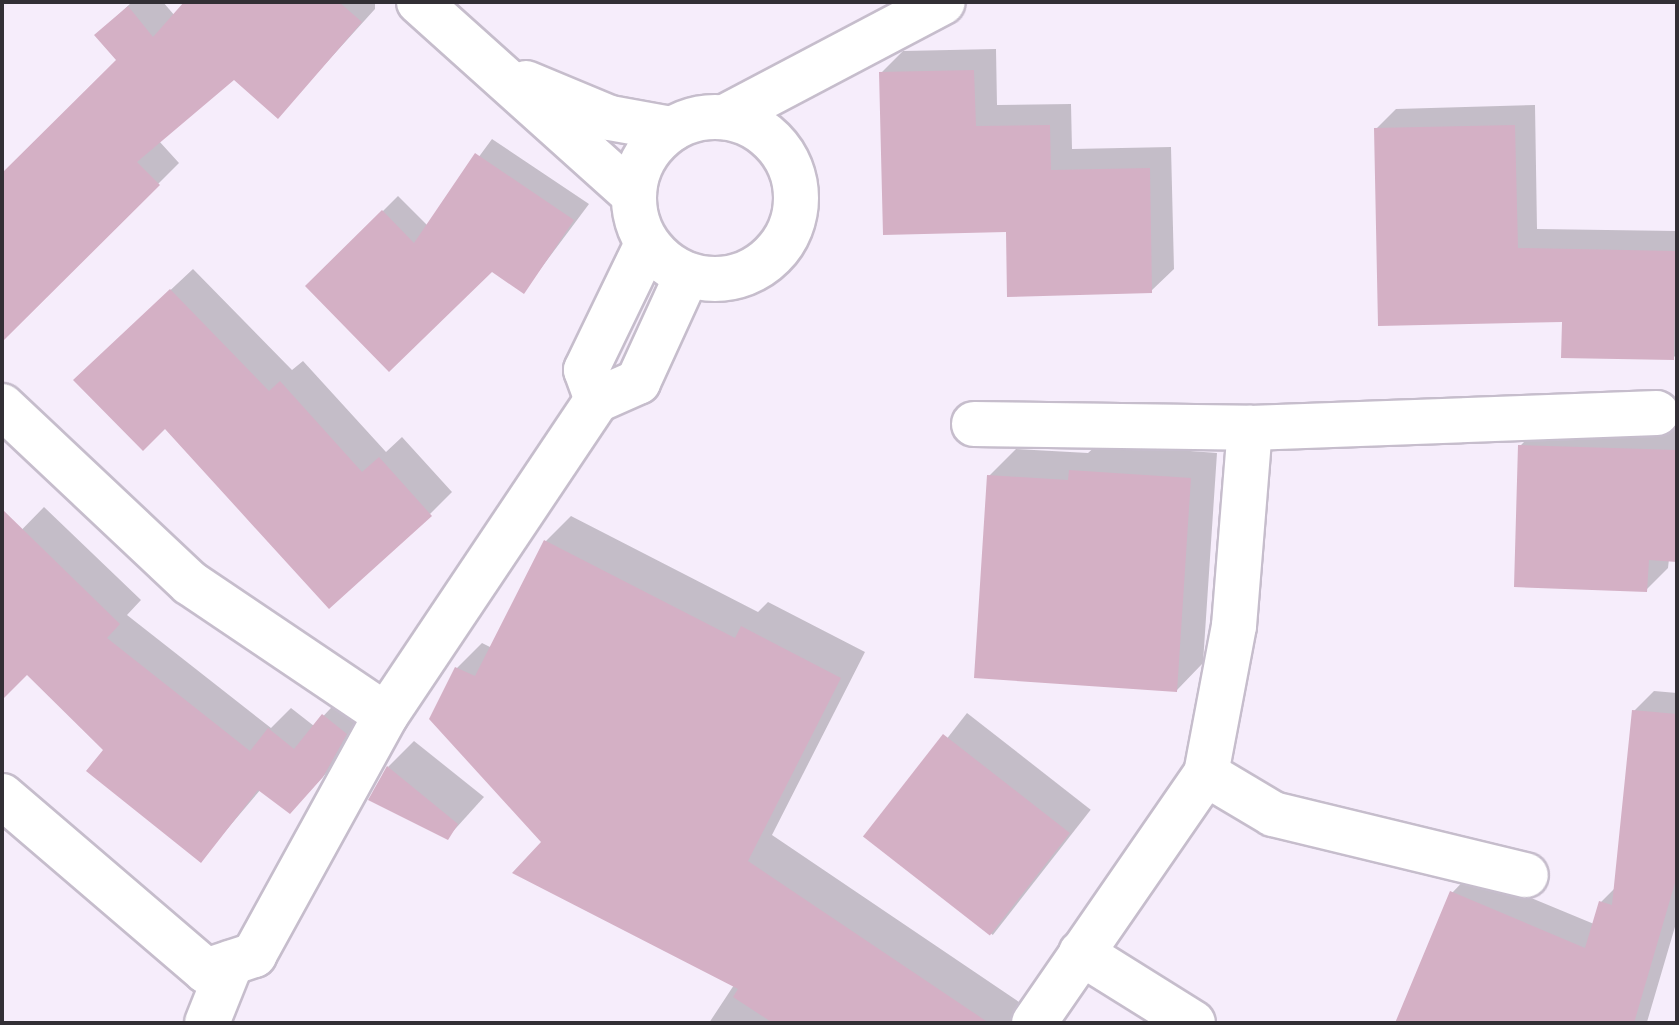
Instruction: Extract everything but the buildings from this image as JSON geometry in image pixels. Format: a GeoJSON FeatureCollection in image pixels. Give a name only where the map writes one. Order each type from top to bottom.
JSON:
{"type":"FeatureCollection","features":[{"type":"Feature","properties":{"kind":"street"},"geometry":{"type":"LineString","coordinates":[[419,2],[488,68],[634,195]]}},
{"type":"Feature","properties":{"kind":"street"},"geometry":{"type":"LineString","coordinates":[[725,117],[943,2]]}},
{"type":"Feature","properties":{"kind":"street"},"geometry":{"type":"LineString","coordinates":[[488,68],[610,118],[672,129]]}},
{"type":"Feature","properties":{"kind":"street"},"geometry":{"type":"LineString","coordinates":[[725,117],[752,125],[774,143],[789,166],[795,193],[793,221],[781,246],[761,265],[738,277],[712,280],[687,275],[664,263],[647,244],[634,195],[638,170],[651,147],[672,129],[697,119],[725,117]]}},
{"type":"Feature","properties":{"kind":"street"},"geometry":{"type":"LineString","coordinates":[[597,400],[586,370],[647,244]]}},
{"type":"Feature","properties":{"kind":"street"},"geometry":{"type":"LineString","coordinates":[[2,796],[206,971],[254,955],[386,715],[597,400],[638,382],[687,275]]}},
{"type":"Feature","properties":{"kind":"street"},"geometry":{"type":"LineString","coordinates":[[2,406],[190,583],[386,715]]}},
{"type":"Feature","properties":{"kind":"street"},"geometry":{"type":"LineString","coordinates":[[974,424],[1250,428],[1657,413]]}},
{"type":"Feature","properties":{"kind":"street"},"geometry":{"type":"LineString","coordinates":[[1034,1023],[1206,774],[1234,626],[1250,428]]}},
{"type":"Feature","properties":{"kind":"street"},"geometry":{"type":"LineString","coordinates":[[1206,774],[1273,814],[1526,875]]}},
{"type":"Feature","properties":{"kind":"street"},"geometry":{"type":"LineString","coordinates":[[1081,953],[1193,1023]]}},
{"type":"Feature","properties":{"kind":"street"},"geometry":{"type":"LineString","coordinates":[[207,1023],[231,963]]}}]}
